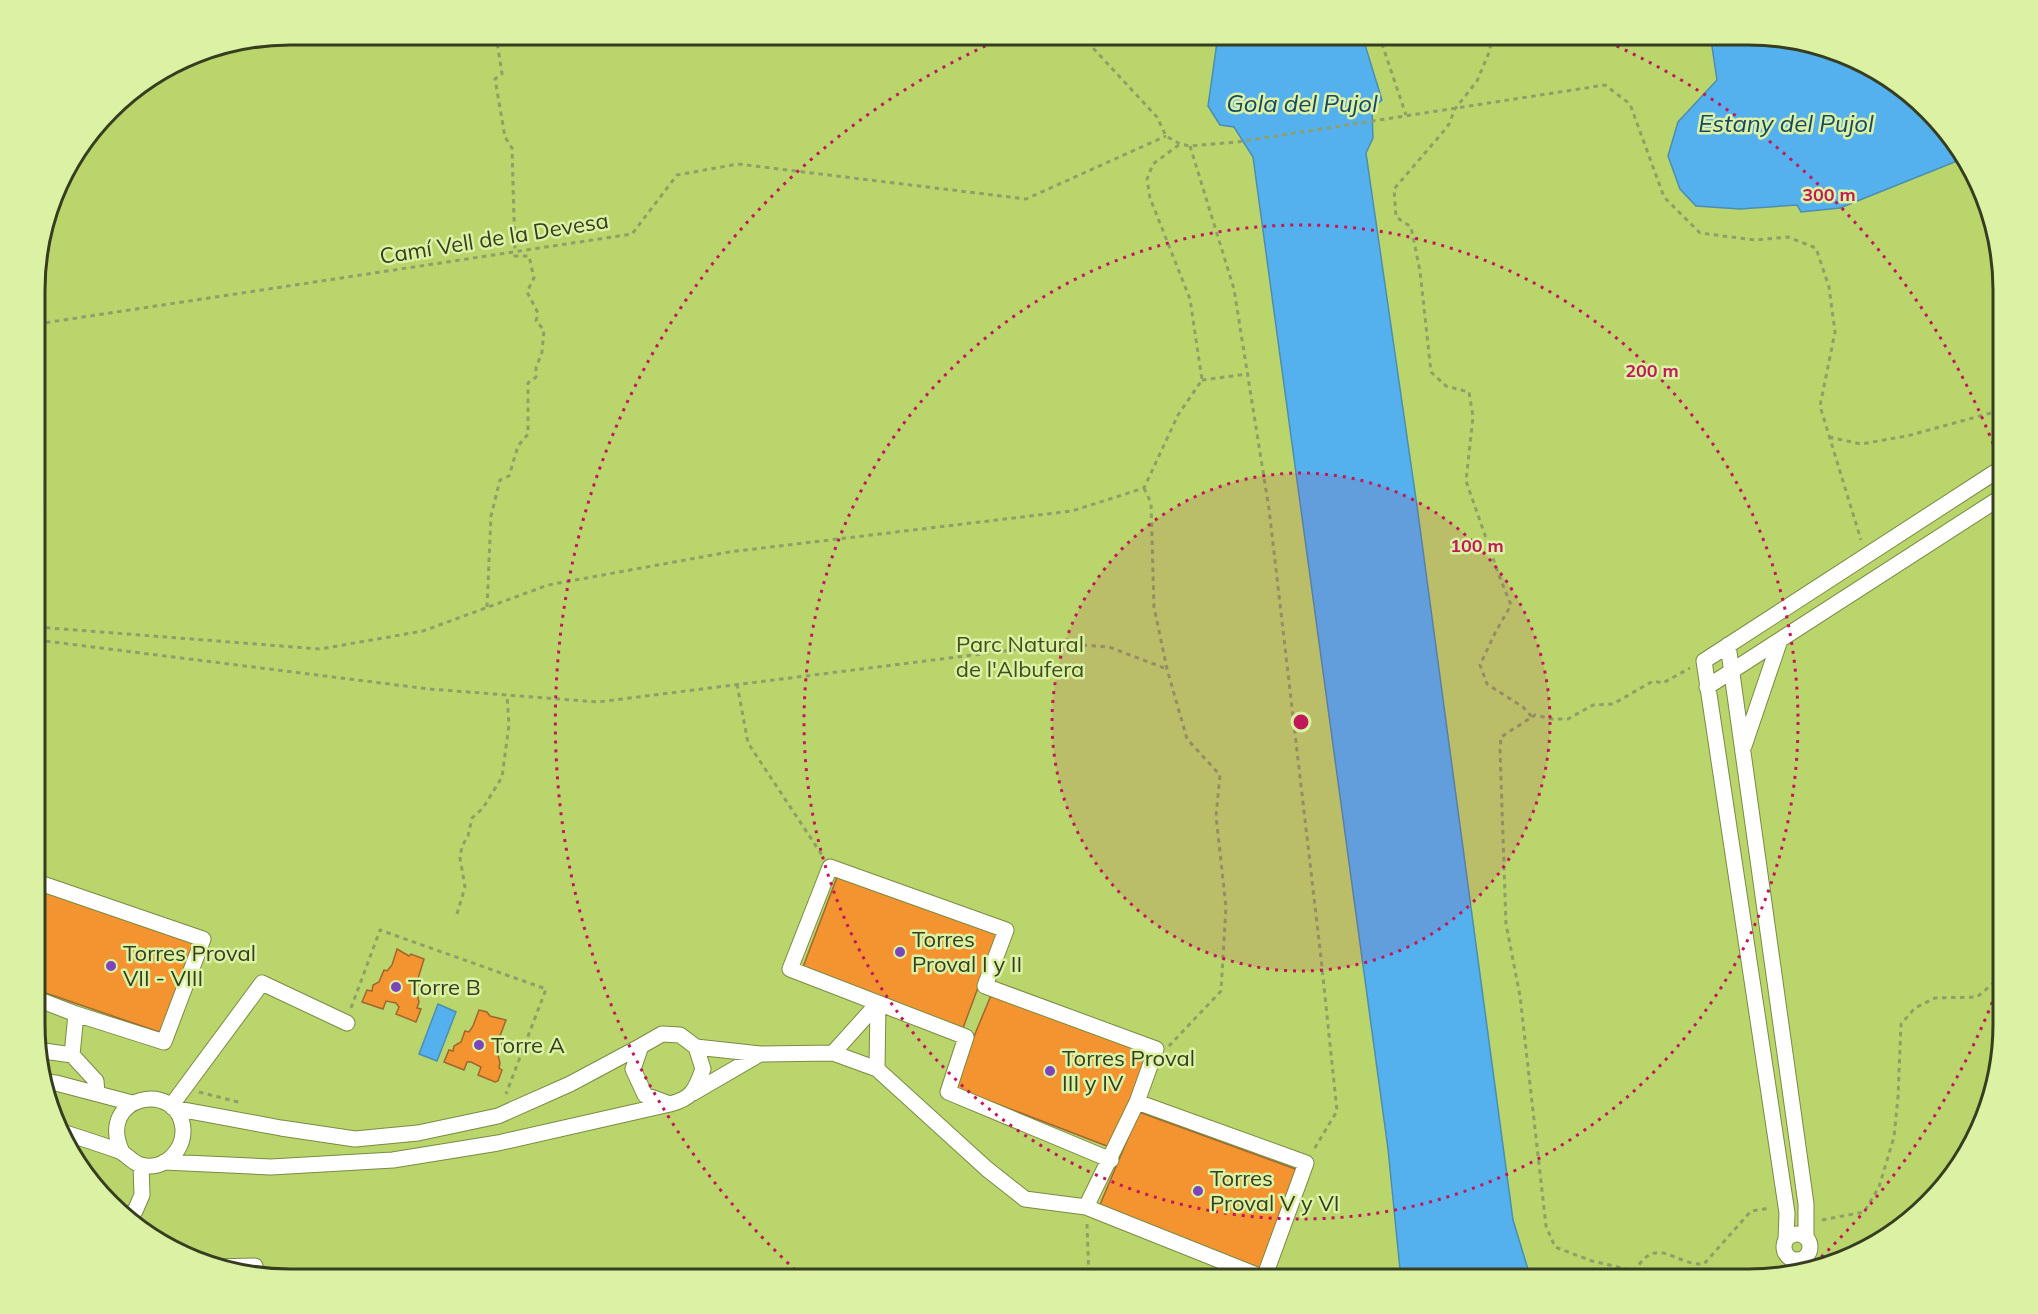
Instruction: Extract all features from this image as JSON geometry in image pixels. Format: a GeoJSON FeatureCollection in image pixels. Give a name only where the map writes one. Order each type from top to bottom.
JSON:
{"type":"FeatureCollection","features":[{"type":"Feature","properties":{"kind":"street"},"geometry":{"type":"LineString","coordinates":[[1788,1265],[1784,1247],[1786,1206],[1704,661],[1993,473]]}},
{"type":"Feature","properties":{"kind":"street"},"geometry":{"type":"LineString","coordinates":[[1707,687],[1993,502]]}},
{"type":"Feature","properties":{"kind":"street"},"geometry":{"type":"LineString","coordinates":[[1743,749],[1779,640]]}},
{"type":"Feature","properties":{"kind":"street"},"geometry":{"type":"LineString","coordinates":[[1728,645],[1812,1203],[1806,1238],[1809,1250],[1804,1262],[1787,1256]]}},
{"type":"Feature","properties":{"kind":"street"},"geometry":{"type":"LineString","coordinates":[[1086,1207],[1111,1160],[1137,1102],[1156,1049],[986,986],[1006,930],[830,867],[790,969],[966,1037],[948,1092],[1111,1160]]}},
{"type":"Feature","properties":{"kind":"street"},"geometry":{"type":"LineString","coordinates":[[45,885],[203,939],[164,1042],[45,1002]]}},
{"type":"Feature","properties":{"kind":"street"},"geometry":{"type":"LineString","coordinates":[[172,1107],[262,983],[349,1016]]}},
{"type":"Feature","properties":{"kind":"street"},"geometry":{"type":"LineString","coordinates":[[833,1053],[878,1003]]}},
{"type":"Feature","properties":{"kind":"street"},"geometry":{"type":"LineString","coordinates":[[877,1069],[878,1003]]}},
{"type":"Feature","properties":{"kind":"street"},"geometry":{"type":"LineString","coordinates":[[72,1055],[76,1014]]}},
{"type":"Feature","properties":{"kind":"street"},"geometry":{"type":"LineString","coordinates":[[760,1054],[682,1101],[498,1143],[393,1160],[271,1167],[164,1162],[148,1166],[130,1160],[122,1152],[117,1142],[118,1120],[123,1110],[132,1103],[152,1098],[172,1107],[281,1128],[355,1139],[418,1132],[498,1116],[570,1084],[662,1034],[680,1035],[696,1047],[760,1054],[833,1053],[877,1069],[987,1169],[1026,1199],[1086,1207],[1241,1269]]}},
{"type":"Feature","properties":{"kind":"street"},"geometry":{"type":"LineString","coordinates":[[641,1046],[633,1069],[645,1095],[670,1104]]}},
{"type":"Feature","properties":{"kind":"street"},"geometry":{"type":"LineString","coordinates":[[693,1093],[704,1070],[696,1047]]}},
{"type":"Feature","properties":{"kind":"street"},"geometry":{"type":"LineString","coordinates":[[47,1051],[72,1055],[96,1081],[97,1093]]}},
{"type":"Feature","properties":{"kind":"street"},"geometry":{"type":"LineString","coordinates":[[52,1083],[132,1103]]}},
{"type":"Feature","properties":{"kind":"street"},"geometry":{"type":"LineString","coordinates":[[1137,1102],[1306,1163],[1267,1269]]}},
{"type":"Feature","properties":{"kind":"street"},"geometry":{"type":"LineString","coordinates":[[164,1162],[173,1156],[183,1137],[183,1126],[172,1107]]}},
{"type":"Feature","properties":{"kind":"street"},"geometry":{"type":"LineString","coordinates":[[72,1135],[122,1152]]}},
{"type":"Feature","properties":{"kind":"street"},"geometry":{"type":"LineString","coordinates":[[133,1212],[142,1195],[141,1165]]}},
{"type":"Feature","properties":{"kind":"street"},"geometry":{"type":"LineString","coordinates":[[1786,1240],[1793,1235],[1806,1238]]}},
{"type":"Feature","properties":{"kind":"path"},"geometry":{"type":"LineString","coordinates":[[487,608],[491,516],[500,480],[509,476],[518,446],[528,434],[528,383],[536,377],[544,330],[536,321],[538,313],[526,292],[534,278],[529,256],[516,256],[515,252],[512,148],[505,137],[495,79],[502,74],[498,45]]}},
{"type":"Feature","properties":{"kind":"path"},"geometry":{"type":"LineString","coordinates":[[1091,45],[1157,117],[1166,136],[1180,144],[1190,146],[1237,142],[1605,85],[1630,104],[1664,197],[1700,233],[1755,240],[1788,237],[1816,249],[1828,287],[1835,332],[1820,406],[1866,556]]}},
{"type":"Feature","properties":{"kind":"path"},"geometry":{"type":"LineString","coordinates":[[1383,45],[1406,116]]}},
{"type":"Feature","properties":{"kind":"path"},"geometry":{"type":"LineString","coordinates":[[1490,45],[1477,81],[1455,109],[1449,124],[1394,189],[1396,217],[1411,227],[1420,271],[1431,372],[1446,386],[1469,392],[1473,417],[1466,481],[1511,605],[1480,665],[1487,684],[1523,707],[1532,717]]}},
{"type":"Feature","properties":{"kind":"path","name":"Camí Vell de la Devesa"},"geometry":{"type":"LineString","coordinates":[[45,323],[632,234],[677,175],[738,164],[1026,199],[1166,136]]}},
{"type":"Feature","properties":{"kind":"path"},"geometry":{"type":"LineString","coordinates":[[45,628],[320,649],[423,631],[548,585],[741,550],[1072,511],[1144,488],[1178,416],[1202,380],[1190,299],[1150,198],[1147,179],[1153,164],[1180,144]]}},
{"type":"Feature","properties":{"kind":"path"},"geometry":{"type":"LineString","coordinates":[[1190,146],[1234,290],[1248,374],[1269,509],[1321,958],[1337,1111],[1306,1163]]}},
{"type":"Feature","properties":{"kind":"path"},"geometry":{"type":"LineString","coordinates":[[1202,380],[1248,374]]}},
{"type":"Feature","properties":{"kind":"path"},"geometry":{"type":"LineString","coordinates":[[1829,437],[1861,444],[1907,436],[1993,412]]}},
{"type":"Feature","properties":{"kind":"path"},"geometry":{"type":"LineString","coordinates":[[1144,488],[1151,503],[1154,607],[1167,669],[1187,739],[1220,775],[1216,816],[1226,907],[1221,990],[1172,1045],[1156,1049]]}},
{"type":"Feature","properties":{"kind":"path"},"geometry":{"type":"LineString","coordinates":[[45,641],[429,689],[598,702],[1053,643],[1109,647],[1167,669]]}},
{"type":"Feature","properties":{"kind":"path"},"geometry":{"type":"LineString","coordinates":[[1626,1269],[1592,1261],[1556,1247],[1546,1226],[1520,996],[1506,924],[1501,737],[1535,715],[1552,719],[1568,719],[1593,705],[1613,704],[1653,681],[1663,683],[1704,661]]}},
{"type":"Feature","properties":{"kind":"path"},"geometry":{"type":"LineString","coordinates":[[737,684],[748,743],[830,867]]}},
{"type":"Feature","properties":{"kind":"path"},"geometry":{"type":"LineString","coordinates":[[457,914],[465,887],[460,858],[462,846],[468,836],[472,818],[483,808],[502,777],[509,725],[507,695]]}},
{"type":"Feature","properties":{"kind":"path"},"geometry":{"type":"LineString","coordinates":[[349,1016],[380,930],[546,989],[505,1097]]}},
{"type":"Feature","properties":{"kind":"path"},"geometry":{"type":"LineString","coordinates":[[1812,1203],[1822,1221],[1864,1212],[1879,1188],[1894,1137],[1901,1024],[1914,1008],[1935,998],[1977,997],[1993,983]]}},
{"type":"Feature","properties":{"kind":"path"},"geometry":{"type":"LineString","coordinates":[[184,1089],[249,1105]]}},
{"type":"Feature","properties":{"kind":"path"},"geometry":{"type":"LineString","coordinates":[[1636,1269],[1642,1258],[1664,1252],[1694,1264],[1704,1264],[1751,1211],[1786,1206]]}},
{"type":"Feature","properties":{"kind":"path"},"geometry":{"type":"LineString","coordinates":[[1086,1207],[1089,1269]]}},
{"type":"Feature","properties":{"kind":"green space","name":"Parc Natural de l'Albufera"},"geometry":{"type":"Polygon","coordinates":[[[1748,45],[1780,47],[1812,53],[1856,70],[1884,86],[1910,106],[1932,128],[1952,154],[1968,182],[1980,211],[1991,258],[1993,290],[1993,1024],[1991,1056],[1985,1088],[1968,1132],[1952,1160],[1932,1186],[1910,1208],[1871,1236],[1812,1261],[1780,1267],[1748,1269],[290,1269],[258,1267],[226,1261],[182,1244],[154,1228],[128,1208],[106,1186],[86,1160],[70,1132],[58,1103],[47,1056],[45,1024],[45,290],[47,258],[53,226],[70,182],[86,154],[106,128],[128,106],[154,86],[196,64],[226,53],[274,46],[1748,45]]]}},
{"type":"Feature","properties":{"kind":"water","name":"Gola del Pujol"},"geometry":{"type":"Polygon","coordinates":[[[1217,45],[1365,45],[1382,100],[1372,109],[1373,138],[1366,153],[1418,513],[1513,1220],[1528,1269],[1400,1269],[1388,1149],[1253,157],[1234,127],[1220,125],[1208,106],[1217,45]]]}},
{"type":"Feature","properties":{"kind":"water","name":"Estany del Pujol"},"geometry":{"type":"Polygon","coordinates":[[[1712,45],[1780,47],[1827,58],[1871,78],[1910,106],[1932,128],[1956,161],[1840,208],[1801,212],[1797,205],[1740,209],[1696,206],[1680,189],[1668,156],[1678,122],[1717,80],[1712,45]]]}},
{"type":"Feature","properties":{"kind":"water"},"geometry":{"type":"Polygon","coordinates":[[[438,1004],[456,1012],[437,1061],[419,1054],[438,1004]]]}},
{"type":"Feature","properties":{"kind":"building","name":"Torres Proval I y II"},"geometry":{"type":"Polygon","coordinates":[[[839,872],[999,931],[963,1028],[803,967],[839,872]]]}},
{"type":"Feature","properties":{"kind":"building","name":"Torres Proval VII - VIII"},"geometry":{"type":"Polygon","coordinates":[[[45,889],[195,942],[162,1033],[45,993],[45,889]]]}},
{"type":"Feature","properties":{"kind":"building","name":"Torre B"},"geometry":{"type":"Polygon","coordinates":[[[397,949],[409,956],[411,954],[424,959],[417,982],[420,984],[417,1008],[421,1009],[416,1022],[396,1014],[399,1007],[396,1003],[386,1001],[383,1009],[362,1002],[367,990],[372,991],[373,985],[379,982],[384,970],[387,971],[392,965],[397,949]]]}},
{"type":"Feature","properties":{"kind":"building","name":"Torres Proval III y IV"},"geometry":{"type":"Polygon","coordinates":[[[992,993],[1149,1050],[1112,1148],[953,1087],[992,993]]]}},
{"type":"Feature","properties":{"kind":"building","name":"Torre A"},"geometry":{"type":"Polygon","coordinates":[[[479,1010],[487,1012],[490,1016],[506,1020],[500,1036],[499,1043],[502,1044],[498,1055],[499,1068],[502,1070],[498,1081],[495,1082],[478,1075],[481,1067],[471,1062],[467,1062],[464,1070],[444,1062],[449,1050],[453,1051],[454,1046],[461,1042],[465,1031],[469,1032],[479,1010]]]}},
{"type":"Feature","properties":{"kind":"building","name":"Torres Proval V y VI"},"geometry":{"type":"Polygon","coordinates":[[[1139,1112],[1298,1170],[1262,1269],[1099,1207],[1139,1112]]]}},
{"type":"Feature","properties":{"kind":"place","name":"Torres Proval I y II"},"geometry":{"type":"Point","coordinates":[900,952]}},
{"type":"Feature","properties":{"kind":"place","name":"Torres Proval VII - VIII"},"geometry":{"type":"Point","coordinates":[111,966]}},
{"type":"Feature","properties":{"kind":"place","name":"Torre B"},"geometry":{"type":"Point","coordinates":[396,987]}},
{"type":"Feature","properties":{"kind":"place","name":"Torre A"},"geometry":{"type":"Point","coordinates":[479,1045]}},
{"type":"Feature","properties":{"kind":"place","name":"Torres Proval III y IV"},"geometry":{"type":"Point","coordinates":[1050,1071]}},
{"type":"Feature","properties":{"kind":"place","name":"Torres Proval V y VI"},"geometry":{"type":"Point","coordinates":[1198,1191]}}]}
